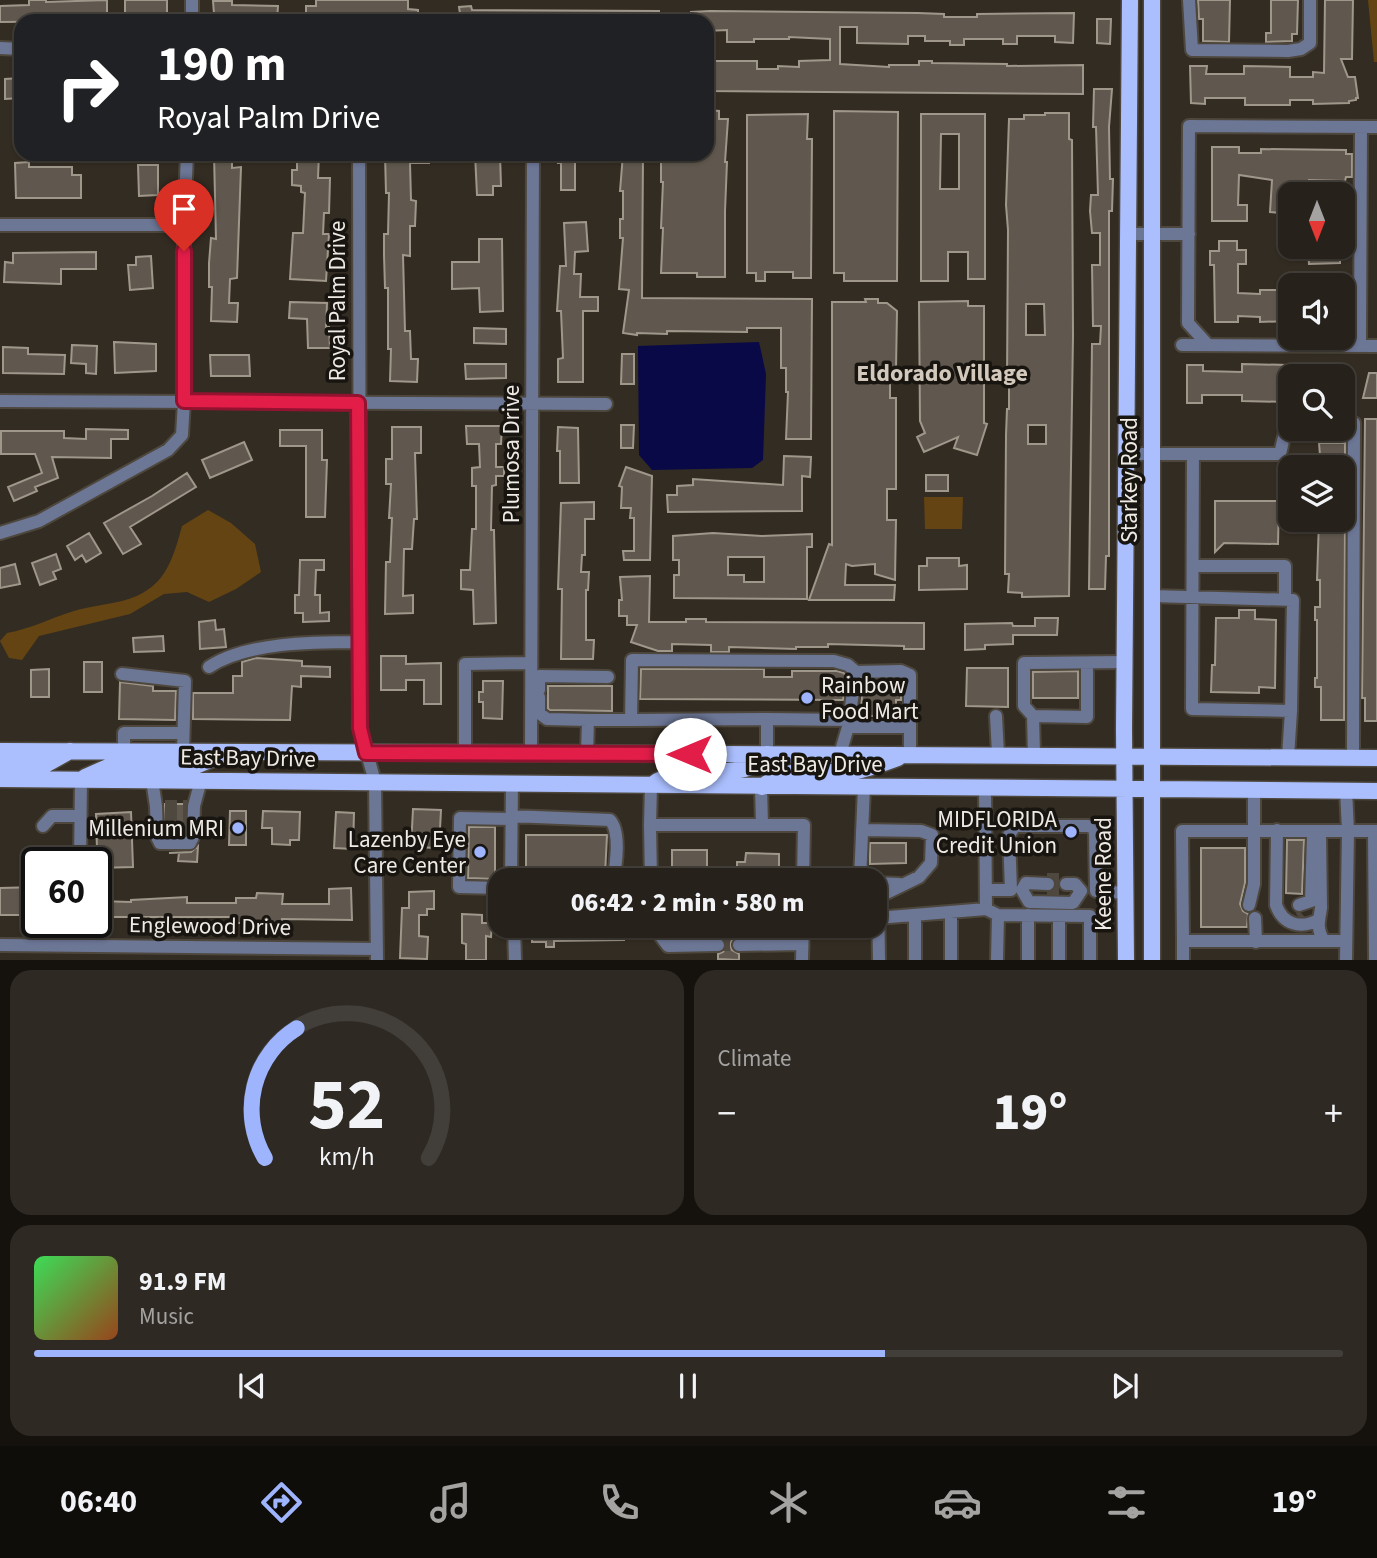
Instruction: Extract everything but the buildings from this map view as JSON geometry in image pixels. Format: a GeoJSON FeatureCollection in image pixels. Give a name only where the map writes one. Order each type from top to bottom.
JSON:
{"type":"FeatureCollection","features":[{"type":"Feature","properties":{"kind":"main road","name":"Starkey Road"},"geometry":{"type":"LineString","coordinates":[[1125,789],[1130,0]]}},
{"type":"Feature","properties":{"kind":"main road","name":"Starkey Road"},"geometry":{"type":"LineString","coordinates":[[1152,0],[1152,960]]}},
{"type":"Feature","properties":{"kind":"main road","name":"East Bay Drive"},"geometry":{"type":"LineString","coordinates":[[0,751],[1034,754],[1377,758]]}},
{"type":"Feature","properties":{"kind":"main road"},"geometry":{"type":"LineString","coordinates":[[0,766],[45,765],[70,751]]}},
{"type":"Feature","properties":{"kind":"main road"},"geometry":{"type":"LineString","coordinates":[[81,779],[110,766],[196,766],[228,752]]}},
{"type":"Feature","properties":{"kind":"main road"},"geometry":{"type":"LineString","coordinates":[[651,785],[676,772],[744,770],[764,761],[767,754]]}},
{"type":"Feature","properties":{"kind":"main road"},"geometry":{"type":"LineString","coordinates":[[761,787],[770,779],[786,772],[855,771],[910,754]]}},
{"type":"Feature","properties":{"kind":"main road","name":"East Bay Drive"},"geometry":{"type":"LineString","coordinates":[[0,779],[1377,791]]}},
{"type":"Feature","properties":{"kind":"main road","name":"Keene Road"},"geometry":{"type":"LineString","coordinates":[[1125,789],[1126,960]]}},
{"type":"Feature","properties":{"kind":"street"},"geometry":{"type":"LineString","coordinates":[[1189,0],[1192,50],[1288,51],[1301,49],[1310,43],[1310,0]]}},
{"type":"Feature","properties":{"kind":"street"},"geometry":{"type":"LineString","coordinates":[[1208,345],[1188,323],[1189,126],[1377,127]]}},
{"type":"Feature","properties":{"kind":"street"},"geometry":{"type":"LineString","coordinates":[[1360,345],[1361,127]]}},
{"type":"Feature","properties":{"kind":"street"},"geometry":{"type":"LineString","coordinates":[[0,533],[39,521],[168,450],[181,435],[184,401],[187,161]]}},
{"type":"Feature","properties":{"kind":"street","name":"Royal Palm Drive"},"geometry":{"type":"LineString","coordinates":[[359,161],[360,728],[375,782],[377,954]]}},
{"type":"Feature","properties":{"kind":"street","name":"Plumosa Drive"},"geometry":{"type":"LineString","coordinates":[[531,754],[535,693],[531,663],[533,161]]}},
{"type":"Feature","properties":{"kind":"street"},"geometry":{"type":"LineString","coordinates":[[0,225],[184,225]]}},
{"type":"Feature","properties":{"kind":"street"},"geometry":{"type":"LineString","coordinates":[[1128,234],[1189,234]]}},
{"type":"Feature","properties":{"kind":"street"},"geometry":{"type":"LineString","coordinates":[[1182,345],[1377,345]]}},
{"type":"Feature","properties":{"kind":"street"},"geometry":{"type":"LineString","coordinates":[[0,401],[606,404]]}},
{"type":"Feature","properties":{"kind":"street"},"geometry":{"type":"LineString","coordinates":[[1126,454],[1280,454],[1283,441]]}},
{"type":"Feature","properties":{"kind":"street"},"geometry":{"type":"LineString","coordinates":[[1353,758],[1354,441]]}},
{"type":"Feature","properties":{"kind":"street"},"geometry":{"type":"LineString","coordinates":[[1193,454],[1192,709],[1291,710]]}},
{"type":"Feature","properties":{"kind":"street"},"geometry":{"type":"LineString","coordinates":[[1193,566],[1285,566],[1285,599]]}},
{"type":"Feature","properties":{"kind":"street"},"geometry":{"type":"LineString","coordinates":[[1152,596],[1293,600],[1288,757]]}},
{"type":"Feature","properties":{"kind":"street"},"geometry":{"type":"LineString","coordinates":[[209,667],[224,657],[285,645],[359,642]]}},
{"type":"Feature","properties":{"kind":"street"},"geometry":{"type":"LineString","coordinates":[[631,720],[632,660],[834,661],[848,665],[856,672],[909,673],[910,754]]}},
{"type":"Feature","properties":{"kind":"street"},"geometry":{"type":"LineString","coordinates":[[1034,754],[1033,716],[1024,706],[1024,663],[1125,662]]}},
{"type":"Feature","properties":{"kind":"street"},"geometry":{"type":"LineString","coordinates":[[465,754],[466,664],[531,663]]}},
{"type":"Feature","properties":{"kind":"street"},"geometry":{"type":"LineString","coordinates":[[1033,716],[1087,717],[1087,663]]}},
{"type":"Feature","properties":{"kind":"street"},"geometry":{"type":"LineString","coordinates":[[840,754],[848,724],[856,672]]}},
{"type":"Feature","properties":{"kind":"street"},"geometry":{"type":"LineString","coordinates":[[122,674],[185,681],[183,752]]}},
{"type":"Feature","properties":{"kind":"street"},"geometry":{"type":"LineString","coordinates":[[608,677],[539,676],[535,693],[539,713],[547,719],[767,719],[910,727]]}},
{"type":"Feature","properties":{"kind":"street"},"geometry":{"type":"LineString","coordinates":[[996,716],[998,754]]}},
{"type":"Feature","properties":{"kind":"street"},"geometry":{"type":"LineString","coordinates":[[767,719],[767,754]]}},
{"type":"Feature","properties":{"kind":"street"},"geometry":{"type":"LineString","coordinates":[[587,754],[588,720]]}},
{"type":"Feature","properties":{"kind":"street"},"geometry":{"type":"LineString","coordinates":[[124,751],[124,733],[183,733]]}},
{"type":"Feature","properties":{"kind":"street"},"geometry":{"type":"LineString","coordinates":[[80,847],[81,779]]}},
{"type":"Feature","properties":{"kind":"street"},"geometry":{"type":"LineString","coordinates":[[152,780],[161,817],[157,837],[160,843],[190,843],[193,837],[191,817],[201,780]]}},
{"type":"Feature","properties":{"kind":"street"},"geometry":{"type":"LineString","coordinates":[[511,868],[512,783]]}},
{"type":"Feature","properties":{"kind":"street"},"geometry":{"type":"LineString","coordinates":[[651,785],[651,868]]}},
{"type":"Feature","properties":{"kind":"street"},"geometry":{"type":"LineString","coordinates":[[761,787],[762,825]]}},
{"type":"Feature","properties":{"kind":"street"},"geometry":{"type":"LineString","coordinates":[[860,868],[864,787]]}},
{"type":"Feature","properties":{"kind":"street"},"geometry":{"type":"LineString","coordinates":[[985,788],[986,909]]}},
{"type":"Feature","properties":{"kind":"street"},"geometry":{"type":"LineString","coordinates":[[1252,942],[1254,790]]}},
{"type":"Feature","properties":{"kind":"street"},"geometry":{"type":"LineString","coordinates":[[1346,790],[1346,960]]}},
{"type":"Feature","properties":{"kind":"street"},"geometry":{"type":"LineString","coordinates":[[43,826],[52,816],[80,816]]}},
{"type":"Feature","properties":{"kind":"street"},"geometry":{"type":"LineString","coordinates":[[488,888],[458,887],[460,818],[610,820],[616,833],[614,868]]}},
{"type":"Feature","properties":{"kind":"street"},"geometry":{"type":"LineString","coordinates":[[650,825],[804,825],[803,868]]}},
{"type":"Feature","properties":{"kind":"street"},"geometry":{"type":"LineString","coordinates":[[1096,891],[1094,828],[1015,826],[1009,835],[1020,888],[1029,902],[1073,903],[1070,886],[1096,891],[1126,892]]}},
{"type":"Feature","properties":{"kind":"street"},"geometry":{"type":"LineString","coordinates":[[862,830],[921,831],[932,835],[931,863],[919,877],[887,888]]}},
{"type":"Feature","properties":{"kind":"street"},"geometry":{"type":"LineString","coordinates":[[1277,830],[1276,905],[1283,918],[1291,924],[1308,925],[1318,920]]}},
{"type":"Feature","properties":{"kind":"street"},"geometry":{"type":"LineString","coordinates":[[1184,960],[1182,831],[1277,830],[1375,831],[1375,960]]}},
{"type":"Feature","properties":{"kind":"street"},"geometry":{"type":"LineString","coordinates":[[1276,881],[1281,901],[1302,909],[1317,831]]}},
{"type":"Feature","properties":{"kind":"street"},"geometry":{"type":"LineString","coordinates":[[1317,831],[1321,908],[1318,932],[1324,941]]}},
{"type":"Feature","properties":{"kind":"street"},"geometry":{"type":"LineString","coordinates":[[986,891],[1047,884]]}},
{"type":"Feature","properties":{"kind":"street"},"geometry":{"type":"LineString","coordinates":[[887,917],[986,909],[998,915],[1090,916],[1090,960]]}},
{"type":"Feature","properties":{"kind":"street"},"geometry":{"type":"LineString","coordinates":[[951,912],[951,960]]}},
{"type":"Feature","properties":{"kind":"street"},"geometry":{"type":"LineString","coordinates":[[915,915],[915,960]]}},
{"type":"Feature","properties":{"kind":"street"},"geometry":{"type":"LineString","coordinates":[[997,960],[998,915]]}},
{"type":"Feature","properties":{"kind":"street"},"geometry":{"type":"LineString","coordinates":[[1028,915],[1028,960]]}},
{"type":"Feature","properties":{"kind":"street"},"geometry":{"type":"LineString","coordinates":[[1059,916],[1059,960]]}},
{"type":"Feature","properties":{"kind":"street"},"geometry":{"type":"LineString","coordinates":[[514,938],[515,960]]}},
{"type":"Feature","properties":{"kind":"street"},"geometry":{"type":"LineString","coordinates":[[662,938],[668,946],[718,945]]}},
{"type":"Feature","properties":{"kind":"street"},"geometry":{"type":"LineString","coordinates":[[802,938],[802,960]]}},
{"type":"Feature","properties":{"kind":"street"},"geometry":{"type":"LineString","coordinates":[[878,938],[880,960]]}},
{"type":"Feature","properties":{"kind":"street"},"geometry":{"type":"LineString","coordinates":[[1183,941],[1346,941]]}},
{"type":"Feature","properties":{"kind":"street"},"geometry":{"type":"LineString","coordinates":[[739,945],[802,944]]}},
{"type":"Feature","properties":{"kind":"street","name":"Englewood Drive"},"geometry":{"type":"LineString","coordinates":[[0,945],[377,954]]}},
{"type":"Feature","properties":{"kind":"shaded area"},"geometry":{"type":"Polygon","coordinates":[[[1368,0],[1377,0],[1377,62],[1374,62],[1368,0]]]}},
{"type":"Feature","properties":{"kind":"shaded area"},"geometry":{"type":"Polygon","coordinates":[[[759,342],[766,374],[763,460],[752,468],[652,470],[639,455],[638,346],[759,342]]]}},
{"type":"Feature","properties":{"kind":"shaded area"},"geometry":{"type":"Polygon","coordinates":[[[924,497],[963,497],[962,529],[925,529],[924,497]]]}},
{"type":"Feature","properties":{"kind":"shaded area"},"geometry":{"type":"Polygon","coordinates":[[[208,510],[231,523],[255,544],[261,572],[236,589],[209,602],[187,592],[164,594],[130,614],[39,636],[22,660],[9,658],[0,641],[7,633],[80,609],[122,601],[148,590],[170,563],[182,526],[208,510]]]}},
{"type":"Feature","properties":{"kind":"tunnel"},"geometry":{"type":"LineString","coordinates":[[165,806],[187,806]]}},
{"type":"Feature","properties":{"kind":"tunnel"},"geometry":{"type":"LineString","coordinates":[[165,816],[187,816]]}},
{"type":"Feature","properties":{"kind":"tunnel"},"geometry":{"type":"LineString","coordinates":[[165,828],[187,828]]}},
{"type":"Feature","properties":{"kind":"tunnel"},"geometry":{"type":"LineString","coordinates":[[1047,879],[1065,879]]}},
{"type":"Feature","properties":{"kind":"tunnel"},"geometry":{"type":"LineString","coordinates":[[1047,891],[1065,891]]}},
{"type":"Feature","properties":{"kind":"tunnel"},"geometry":{"type":"LineString","coordinates":[[1300,918],[1303,915]]}},
{"type":"Feature","properties":{"kind":"tunnel"},"geometry":{"type":"LineString","coordinates":[[718,945],[739,945]]}},
{"type":"Feature","properties":{"kind":"place","name":"Rainbow Food Mart"},"geometry":{"type":"Point","coordinates":[807,698]}},
{"type":"Feature","properties":{"kind":"place","name":"Millenium MRI"},"geometry":{"type":"Point","coordinates":[238,828]}},
{"type":"Feature","properties":{"kind":"place","name":"MIDFLORIDA Credit Union"},"geometry":{"type":"Point","coordinates":[1071,832]}},
{"type":"Feature","properties":{"kind":"place","name":"Lazenby Eye Care Center"},"geometry":{"type":"Point","coordinates":[480,852]}},
{"type":"Feature","properties":{"kind":"district","name":"Eldorado Village"},"geometry":{"type":"Point","coordinates":[942,373]}},
{"type":"Feature","properties":{"kind":"route"},"geometry":{"type":"LineString","coordinates":[[184,251],[184,401],[358,403],[360,728],[366,753],[690,754]]}}]}
